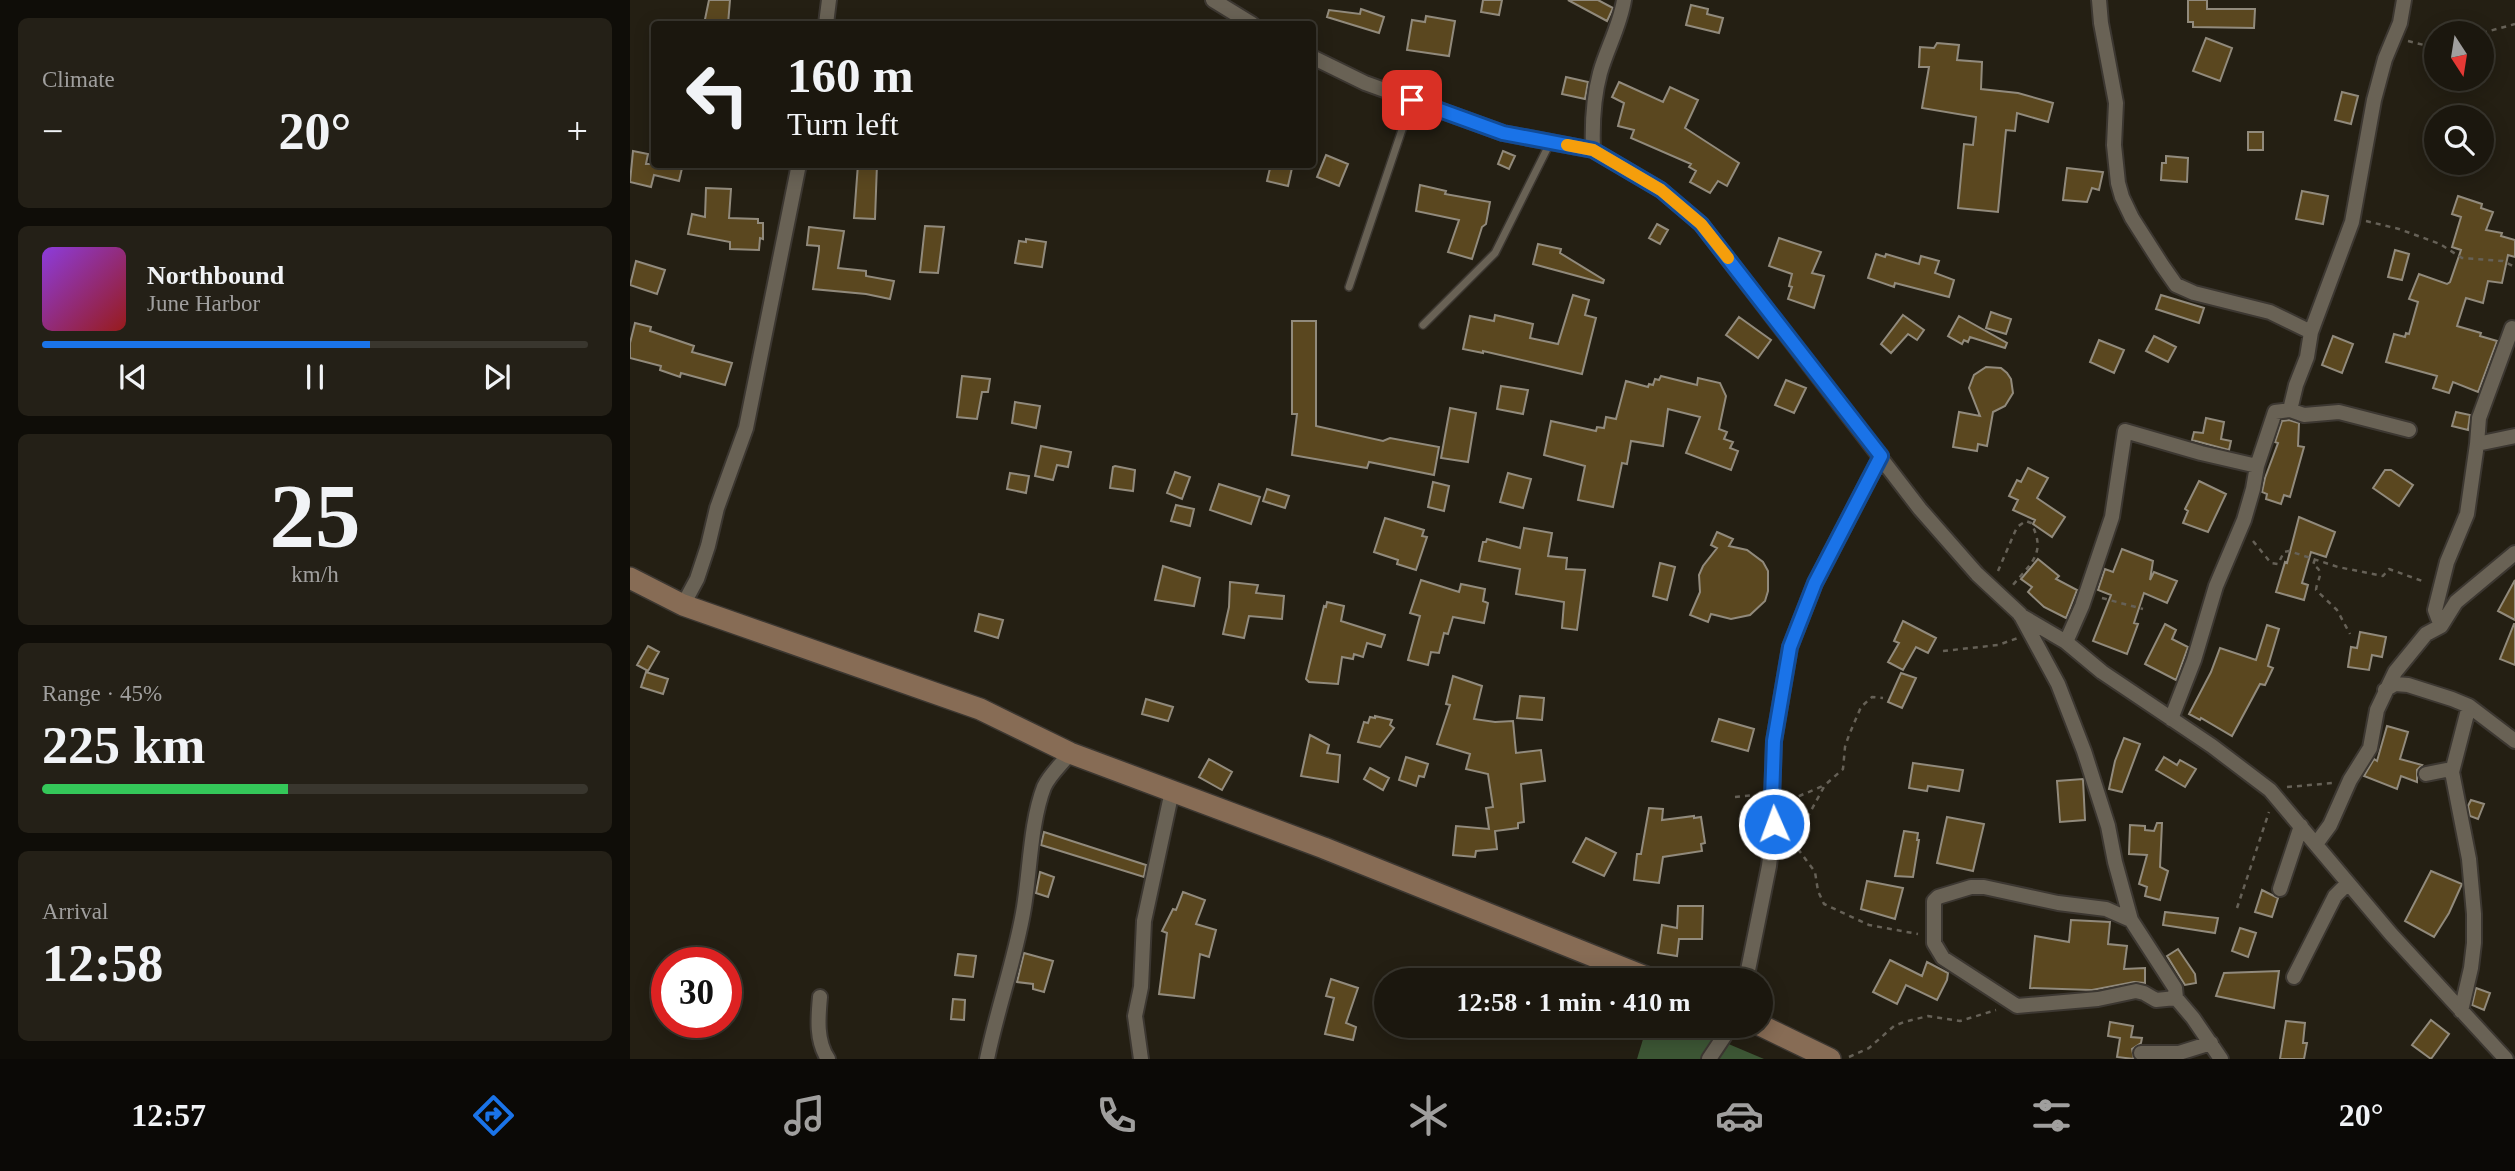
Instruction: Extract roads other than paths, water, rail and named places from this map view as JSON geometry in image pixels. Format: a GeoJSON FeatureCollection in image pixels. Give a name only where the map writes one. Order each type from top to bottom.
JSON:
{"type":"FeatureCollection","features":[{"type":"Feature","properties":{"kind":"street"},"geometry":{"type":"LineString","coordinates":[[826,21],[830,0]]}},
{"type":"Feature","properties":{"kind":"street"},"geometry":{"type":"LineString","coordinates":[[1213,0],[1247,21]]}},
{"type":"Feature","properties":{"kind":"street"},"geometry":{"type":"LineString","coordinates":[[1593,150],[1592,118],[1600,73],[1622,13],[1624,0]]}},
{"type":"Feature","properties":{"kind":"street"},"geometry":{"type":"LineString","coordinates":[[2099,0],[2116,103],[2114,145],[2118,183],[2132,218],[2162,265],[2176,285],[2194,293],[2270,312],[2311,332]]}},
{"type":"Feature","properties":{"kind":"street"},"geometry":{"type":"LineString","coordinates":[[2290,410],[2307,357],[2311,332],[2352,222],[2374,100],[2400,23],[2404,0]]}},
{"type":"Feature","properties":{"kind":"street"},"geometry":{"type":"LineString","coordinates":[[1316,59],[1365,83],[1503,133],[1593,150],[1661,190],[1701,224],[1950,545],[2020,614],[2066,642],[2102,673],[2274,794],[2347,884],[2506,1059]]}},
{"type":"Feature","properties":{"kind":"street"},"geometry":{"type":"LineString","coordinates":[[684,606],[697,579],[717,508],[746,428],[798,168]]}},
{"type":"Feature","properties":{"kind":"street"},"geometry":{"type":"LineString","coordinates":[[2441,626],[2435,610],[2447,562],[2467,514],[2479,418],[2512,328]]}},
{"type":"Feature","properties":{"kind":"street"},"geometry":{"type":"LineString","coordinates":[[2171,719],[2194,660],[2216,586],[2239,536],[2257,466],[2275,412],[2290,410],[2304,415],[2339,412],[2409,430]]}},
{"type":"Feature","properties":{"kind":"street"},"geometry":{"type":"LineString","coordinates":[[2066,642],[2087,593],[2112,517],[2125,430],[2257,466]]}},
{"type":"Feature","properties":{"kind":"street"},"geometry":{"type":"LineString","coordinates":[[2477,444],[2515,436]]}},
{"type":"Feature","properties":{"kind":"street"},"geometry":{"type":"LineString","coordinates":[[1749,968],[1765,895],[1774,824],[1774,741],[1790,647],[1815,583],[1881,456]]}},
{"type":"Feature","properties":{"kind":"street"},"geometry":{"type":"LineString","coordinates":[[2316,844],[2330,825],[2350,780],[2370,748],[2377,710],[2395,672],[2426,634],[2441,626],[2456,603],[2515,552]]}},
{"type":"Feature","properties":{"kind":"street"},"geometry":{"type":"LineString","coordinates":[[630,578],[684,606],[980,709],[1070,753],[1324,848],[1623,968]]}},
{"type":"Feature","properties":{"kind":"street"},"geometry":{"type":"LineString","coordinates":[[2020,614],[2058,684],[2089,763],[2132,920],[2175,988],[2176,999],[2221,1059]]}},
{"type":"Feature","properties":{"kind":"street"},"geometry":{"type":"LineString","coordinates":[[2385,690],[2395,684],[2409,685],[2469,706],[2512,736]]}},
{"type":"Feature","properties":{"kind":"street"},"geometry":{"type":"LineString","coordinates":[[2461,1011],[2471,968],[2474,914],[2469,859],[2452,772],[2469,706]]}},
{"type":"Feature","properties":{"kind":"street"},"geometry":{"type":"LineString","coordinates":[[987,1059],[1023,915],[1033,836],[1044,788],[1051,775],[1070,753]]}},
{"type":"Feature","properties":{"kind":"street"},"geometry":{"type":"LineString","coordinates":[[2426,774],[2446,770],[2452,772]]}},
{"type":"Feature","properties":{"kind":"street"},"geometry":{"type":"LineString","coordinates":[[1140,1059],[1135,1017],[1141,987],[1144,921],[1172,791]]}},
{"type":"Feature","properties":{"kind":"street"},"geometry":{"type":"LineString","coordinates":[[2280,889],[2301,826]]}},
{"type":"Feature","properties":{"kind":"street"},"geometry":{"type":"LineString","coordinates":[[2294,977],[2335,896],[2347,884]]}},
{"type":"Feature","properties":{"kind":"street"},"geometry":{"type":"LineString","coordinates":[[2132,920],[2106,909],[1971,887],[1938,897],[1934,901],[1934,943],[1942,958],[2017,1006],[2098,999],[2136,991],[2156,1000],[2176,999]]}},
{"type":"Feature","properties":{"kind":"street"},"geometry":{"type":"LineString","coordinates":[[820,997],[817,1022],[823,1052],[828,1059]]}},
{"type":"Feature","properties":{"kind":"street"},"geometry":{"type":"LineString","coordinates":[[1773,1035],[1795,1051],[1830,1059]]}},
{"type":"Feature","properties":{"kind":"street"},"geometry":{"type":"LineString","coordinates":[[1709,1059],[1723,1038]]}},
{"type":"Feature","properties":{"kind":"street"},"geometry":{"type":"LineString","coordinates":[[2141,1053],[2179,1053],[2211,1043]]}},
{"type":"Feature","properties":{"kind":"lane"},"geometry":{"type":"LineString","coordinates":[[1349,286],[1412,100]]}},
{"type":"Feature","properties":{"kind":"lane"},"geometry":{"type":"LineString","coordinates":[[1423,325],[1495,253],[1551,142]]}}]}
